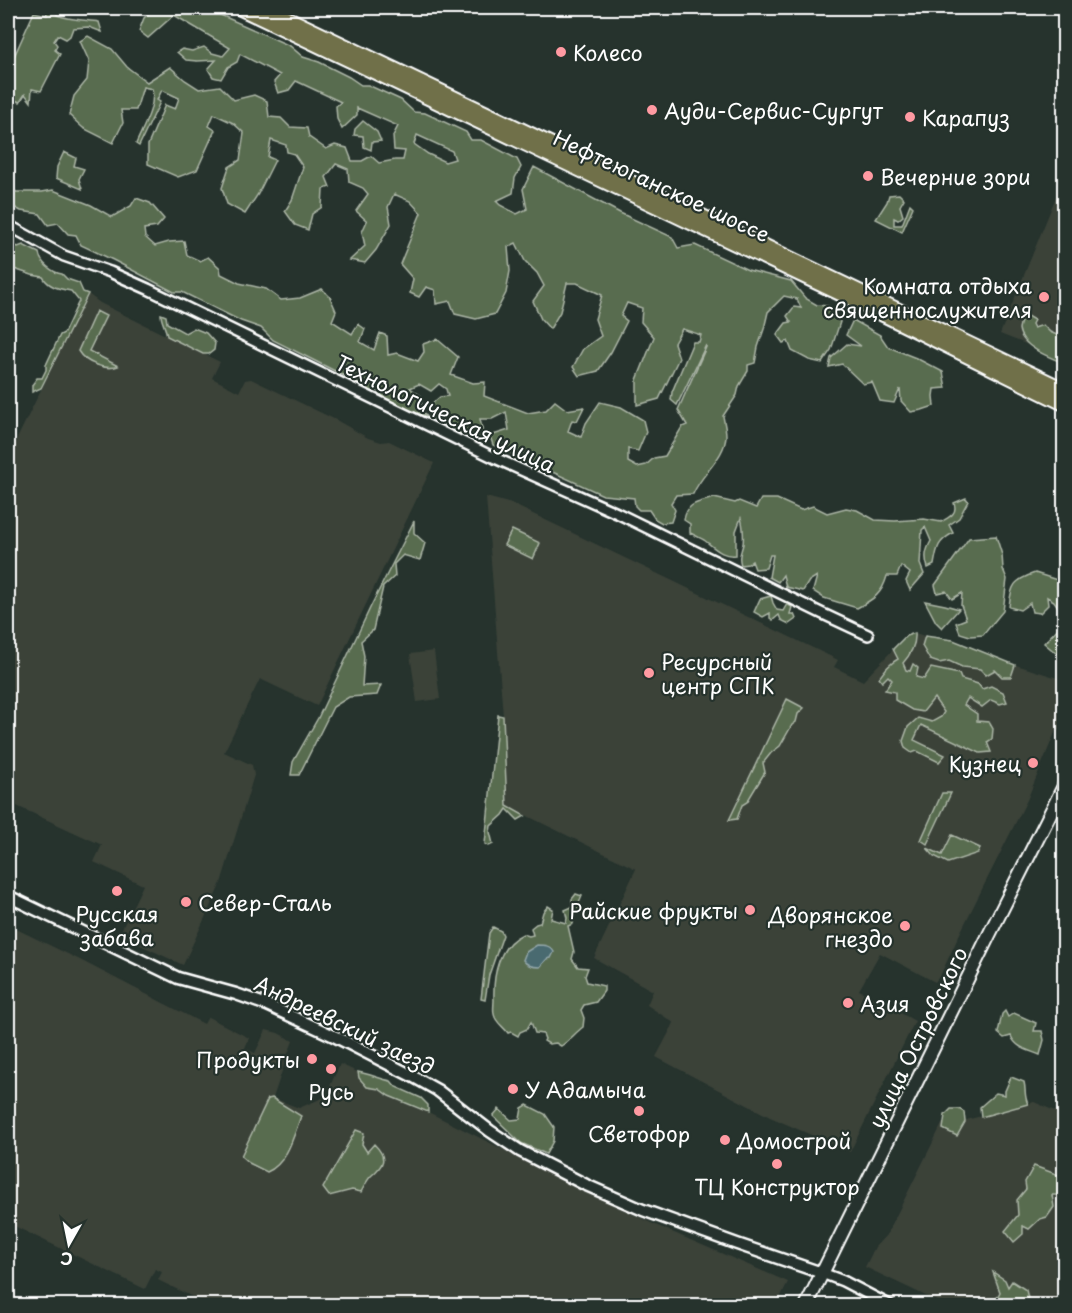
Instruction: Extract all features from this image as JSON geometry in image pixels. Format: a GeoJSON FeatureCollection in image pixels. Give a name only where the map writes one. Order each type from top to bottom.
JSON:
{"type":"FeatureCollection","features":[{"type":"Feature","properties":{"kind":"main road","name":"Нефтеюганское шоссе"},"geometry":{"type":"LineString","coordinates":[[241,8],[855,300],[1065,403]]}},
{"type":"Feature","properties":{"kind":"main road","name":"Нефтеюганское шоссе"},"geometry":{"type":"LineString","coordinates":[[265,8],[1065,390]]}},
{"type":"Feature","properties":{"kind":"main road","name":"улица Островского"},"geometry":{"type":"LineString","coordinates":[[806,1305],[1065,786]]}},
{"type":"Feature","properties":{"kind":"street","name":"Технологическая улица"},"geometry":{"type":"LineString","coordinates":[[8,225],[64,256],[110,272],[148,289],[495,458],[639,524],[868,635]]}},
{"type":"Feature","properties":{"kind":"street","name":"Андреевский заезд"},"geometry":{"type":"LineString","coordinates":[[8,896],[178,978],[267,1005],[336,1037],[437,1090],[520,1151],[586,1185],[643,1209],[822,1273]]}},
{"type":"Feature","properties":{"kind":"street"},"geometry":{"type":"LineString","coordinates":[[822,1273],[891,1305]]}},
{"type":"Feature","properties":{"kind":"shaded area"},"geometry":{"type":"Polygon","coordinates":[[[1064,177],[1064,359],[1000,334],[1064,177]]]}},
{"type":"Feature","properties":{"kind":"shaded area"},"geometry":{"type":"Polygon","coordinates":[[[88,294],[100,303],[220,362],[212,378],[239,392],[245,380],[251,379],[368,438],[381,442],[389,441],[434,463],[317,706],[260,679],[224,752],[252,765],[254,775],[221,883],[183,965],[119,935],[143,885],[94,862],[102,845],[8,802],[8,457],[88,294]]]}},
{"type":"Feature","properties":{"kind":"shaded area"},"geometry":{"type":"Polygon","coordinates":[[[486,497],[512,504],[838,660],[834,667],[863,681],[906,636],[915,633],[1064,680],[1064,723],[1060,731],[1056,730],[1027,800],[941,974],[935,982],[880,953],[859,990],[915,1021],[850,1152],[770,1117],[656,1057],[674,1023],[647,1005],[653,991],[594,958],[636,869],[507,806],[503,716],[486,497]]]}},
{"type":"Feature","properties":{"kind":"shaded area"},"geometry":{"type":"Polygon","coordinates":[[[434,651],[440,699],[417,702],[410,654],[434,651]]]}},
{"type":"Feature","properties":{"kind":"shaded area"},"geometry":{"type":"Polygon","coordinates":[[[8,925],[204,1024],[208,1017],[249,1038],[245,1048],[255,1053],[266,1030],[293,1041],[273,1098],[299,1108],[325,1097],[340,1064],[428,1105],[428,1112],[651,1223],[788,1282],[776,1306],[209,1305],[158,1280],[162,1272],[155,1269],[145,1289],[8,1223],[8,925]]]}},
{"type":"Feature","properties":{"kind":"shaded area"},"geometry":{"type":"Polygon","coordinates":[[[1034,1102],[1064,1115],[1064,1305],[945,1305],[865,1267],[875,1247],[887,1234],[945,1118],[955,1123],[1034,1102]]]}},
{"type":"Feature","properties":{"kind":"green space"},"geometry":{"type":"Polygon","coordinates":[[[46,8],[57,8],[57,15],[62,17],[99,22],[102,32],[89,27],[73,28],[66,39],[58,35],[54,41],[57,45],[55,50],[60,54],[41,91],[32,89],[31,102],[25,94],[20,102],[12,99],[8,91],[8,70],[34,12],[47,15],[46,8]]]}},
{"type":"Feature","properties":{"kind":"green space"},"geometry":{"type":"Polygon","coordinates":[[[149,8],[205,8],[290,46],[303,57],[319,62],[361,85],[368,85],[401,100],[414,112],[425,113],[466,132],[471,140],[481,140],[517,159],[521,167],[515,178],[513,193],[496,201],[517,214],[527,209],[523,189],[534,167],[620,213],[672,237],[678,248],[695,245],[748,270],[791,281],[805,298],[817,305],[828,306],[840,322],[831,350],[822,363],[809,360],[792,351],[788,341],[783,343],[777,335],[786,323],[791,322],[787,316],[794,307],[801,308],[797,299],[784,296],[768,312],[755,363],[748,365],[748,371],[739,386],[737,395],[723,416],[726,435],[722,451],[693,494],[676,495],[671,503],[675,510],[671,522],[662,523],[655,519],[649,510],[639,510],[635,506],[634,498],[603,495],[493,445],[490,436],[509,430],[506,412],[492,419],[480,419],[484,438],[476,441],[432,418],[429,406],[440,397],[448,396],[446,389],[439,384],[431,391],[419,384],[410,388],[421,396],[422,410],[427,417],[388,401],[376,389],[373,392],[273,340],[261,328],[241,321],[182,292],[174,292],[81,245],[76,235],[68,234],[58,223],[48,225],[40,214],[21,211],[8,204],[8,183],[16,192],[53,190],[91,205],[112,217],[131,206],[136,198],[150,203],[164,219],[157,227],[144,229],[145,237],[155,246],[184,241],[187,255],[200,261],[208,257],[220,268],[221,274],[239,283],[266,289],[281,300],[300,298],[322,289],[330,297],[336,311],[332,321],[352,334],[358,324],[365,329],[360,342],[374,350],[380,333],[387,336],[388,355],[397,353],[418,361],[424,352],[423,344],[437,339],[458,357],[451,375],[473,383],[485,382],[484,396],[528,413],[546,410],[555,401],[567,410],[584,407],[577,421],[572,420],[568,431],[581,437],[586,423],[600,402],[621,407],[643,420],[646,432],[638,451],[628,449],[628,462],[637,467],[646,465],[654,458],[665,456],[682,427],[687,425],[678,410],[706,345],[677,405],[671,400],[672,392],[693,342],[699,342],[701,335],[682,329],[674,343],[679,358],[659,399],[637,405],[637,380],[654,337],[641,322],[642,308],[627,303],[621,316],[627,321],[611,352],[598,371],[579,376],[573,367],[583,349],[601,336],[595,319],[602,295],[577,283],[567,283],[560,312],[550,329],[541,319],[533,301],[544,286],[537,273],[525,261],[516,243],[508,247],[510,271],[506,293],[495,314],[476,319],[455,314],[450,301],[436,304],[435,290],[426,287],[419,297],[410,293],[413,279],[400,264],[421,213],[410,201],[394,194],[388,207],[391,224],[376,250],[365,263],[350,260],[365,246],[362,232],[367,221],[356,211],[368,194],[363,188],[349,182],[348,169],[336,164],[326,177],[330,187],[323,189],[322,207],[312,214],[308,230],[295,225],[285,211],[292,200],[303,167],[294,154],[287,152],[286,145],[271,140],[268,157],[275,160],[245,214],[227,204],[222,188],[229,167],[240,160],[244,133],[233,123],[214,114],[209,126],[215,130],[197,170],[178,177],[148,164],[148,145],[165,105],[175,109],[179,98],[162,90],[157,100],[160,102],[139,146],[136,144],[151,109],[152,89],[143,87],[136,110],[121,110],[123,123],[113,143],[83,128],[69,115],[74,96],[87,80],[89,61],[80,41],[88,36],[112,49],[127,67],[147,82],[170,67],[199,89],[220,86],[234,100],[254,95],[267,101],[269,117],[281,118],[290,127],[307,128],[309,137],[326,149],[335,145],[347,148],[352,161],[362,161],[371,156],[379,163],[403,160],[405,151],[394,150],[393,136],[398,126],[357,108],[357,115],[342,129],[337,119],[336,106],[341,102],[296,81],[289,90],[278,93],[274,82],[280,75],[240,54],[237,62],[228,67],[221,79],[213,77],[208,69],[216,60],[186,60],[177,52],[182,49],[192,51],[204,47],[212,53],[223,56],[230,48],[174,15],[148,38],[139,31],[144,18],[152,10],[149,8]],[[417,135],[414,144],[445,162],[455,159],[452,151],[417,135]]]}},
{"type":"Feature","properties":{"kind":"green space"},"geometry":{"type":"Polygon","coordinates":[[[363,121],[377,132],[381,141],[372,142],[371,150],[364,147],[363,136],[354,135],[355,129],[363,121]]]}},
{"type":"Feature","properties":{"kind":"green space"},"geometry":{"type":"Polygon","coordinates":[[[64,152],[76,158],[74,166],[84,169],[79,179],[82,189],[56,178],[57,167],[64,152]]]}},
{"type":"Feature","properties":{"kind":"green space"},"geometry":{"type":"Polygon","coordinates":[[[899,194],[904,199],[900,206],[903,216],[898,220],[894,218],[894,225],[902,225],[910,204],[913,207],[902,232],[876,219],[889,195],[899,194]]]}},
{"type":"Feature","properties":{"kind":"green space"},"geometry":{"type":"Polygon","coordinates":[[[8,242],[18,247],[23,245],[39,253],[48,267],[67,279],[79,283],[83,292],[88,294],[41,388],[32,392],[32,385],[37,378],[42,378],[60,335],[64,333],[79,301],[71,291],[51,285],[43,277],[8,267],[8,242]]]}},
{"type":"Feature","properties":{"kind":"green space"},"geometry":{"type":"Polygon","coordinates":[[[96,311],[106,316],[89,351],[118,366],[96,365],[78,351],[96,311]]]}},
{"type":"Feature","properties":{"kind":"green space"},"geometry":{"type":"Polygon","coordinates":[[[161,314],[166,316],[167,323],[185,333],[194,328],[206,333],[215,343],[214,350],[209,354],[203,354],[167,336],[161,314]]]}},
{"type":"Feature","properties":{"kind":"green space"},"geometry":{"type":"Polygon","coordinates":[[[1027,316],[1034,320],[1032,324],[1034,328],[1043,325],[1050,332],[1064,338],[1064,363],[1037,351],[1025,341],[1019,329],[1022,320],[1027,316]]]}},
{"type":"Feature","properties":{"kind":"green space"},"geometry":{"type":"Polygon","coordinates":[[[853,320],[880,335],[888,347],[943,372],[946,388],[934,389],[934,406],[911,412],[901,401],[900,389],[894,403],[880,401],[872,382],[863,384],[842,364],[829,367],[831,358],[847,344],[861,346],[846,335],[853,320]]]}},
{"type":"Feature","properties":{"kind":"green space"},"geometry":{"type":"Polygon","coordinates":[[[714,498],[735,503],[739,501],[756,508],[761,499],[777,499],[801,510],[813,506],[827,513],[846,508],[857,510],[875,520],[924,519],[941,522],[954,513],[954,503],[966,498],[968,501],[959,518],[949,525],[953,533],[941,543],[934,565],[928,568],[926,554],[931,541],[925,527],[922,530],[920,564],[924,574],[910,590],[906,581],[910,573],[901,566],[897,576],[887,576],[883,587],[876,595],[857,608],[824,598],[813,591],[817,576],[809,581],[803,591],[786,587],[783,575],[778,582],[769,577],[773,555],[770,555],[766,568],[755,569],[752,561],[741,565],[743,527],[741,518],[736,531],[736,555],[723,553],[690,533],[690,524],[684,520],[685,514],[694,504],[714,498]]]}},
{"type":"Feature","properties":{"kind":"green space"},"geometry":{"type":"Polygon","coordinates":[[[414,521],[414,533],[425,543],[420,560],[403,555],[394,564],[395,576],[383,587],[373,630],[361,641],[364,656],[362,686],[381,685],[377,695],[349,697],[333,707],[299,775],[291,775],[293,762],[318,718],[414,521]]]}},
{"type":"Feature","properties":{"kind":"green space"},"geometry":{"type":"Polygon","coordinates":[[[512,530],[540,543],[533,559],[504,545],[512,530]]]}},
{"type":"Feature","properties":{"kind":"green space"},"geometry":{"type":"Polygon","coordinates":[[[996,536],[1007,579],[1003,611],[983,635],[970,636],[960,633],[956,623],[966,619],[961,605],[962,593],[952,599],[946,591],[937,593],[935,585],[969,538],[996,536]]]}},
{"type":"Feature","properties":{"kind":"green space"},"geometry":{"type":"Polygon","coordinates":[[[1035,573],[1064,581],[1064,606],[1058,607],[1047,597],[1048,605],[1040,613],[1032,612],[1030,603],[1020,610],[1009,607],[1015,584],[1022,578],[1035,573]]]}},
{"type":"Feature","properties":{"kind":"green space"},"geometry":{"type":"Polygon","coordinates":[[[771,596],[777,610],[783,611],[787,604],[792,607],[790,614],[794,614],[796,619],[789,624],[781,620],[779,615],[773,620],[770,618],[770,613],[763,617],[754,612],[760,599],[771,596]]]}},
{"type":"Feature","properties":{"kind":"green space"},"geometry":{"type":"Polygon","coordinates":[[[925,601],[959,609],[942,628],[936,622],[925,601]]]}},
{"type":"Feature","properties":{"kind":"green space"},"geometry":{"type":"Polygon","coordinates":[[[1064,622],[1064,655],[1056,653],[1044,643],[1064,622]]]}},
{"type":"Feature","properties":{"kind":"green space"},"geometry":{"type":"Polygon","coordinates":[[[915,633],[912,649],[903,663],[906,670],[910,671],[913,664],[918,668],[916,677],[924,679],[931,668],[959,674],[961,679],[978,684],[982,689],[991,686],[1003,692],[1007,702],[1000,704],[991,700],[982,707],[968,698],[964,705],[977,714],[977,721],[989,722],[993,729],[992,739],[987,742],[991,752],[980,753],[921,725],[914,740],[945,755],[939,762],[917,751],[912,753],[905,748],[903,741],[908,727],[918,718],[932,722],[941,717],[944,712],[934,698],[923,712],[912,710],[895,700],[895,692],[885,690],[892,680],[888,676],[882,682],[879,678],[898,659],[893,649],[906,636],[915,633]]]}},
{"type":"Feature","properties":{"kind":"green space"},"geometry":{"type":"Polygon","coordinates":[[[925,636],[953,640],[1015,665],[1011,677],[1002,677],[995,670],[986,675],[980,669],[962,667],[949,661],[939,663],[930,660],[922,646],[925,636]]]}},
{"type":"Feature","properties":{"kind":"green space"},"geometry":{"type":"Polygon","coordinates":[[[787,699],[804,708],[798,714],[796,722],[780,746],[763,763],[765,772],[747,802],[742,805],[737,819],[729,820],[787,699]]]}},
{"type":"Feature","properties":{"kind":"green space"},"geometry":{"type":"Polygon","coordinates":[[[498,715],[503,716],[507,806],[525,816],[518,820],[507,809],[491,826],[493,844],[489,846],[485,844],[498,715]]]}},
{"type":"Feature","properties":{"kind":"green space"},"geometry":{"type":"Polygon","coordinates":[[[942,793],[951,793],[927,844],[921,840],[942,793]]]}},
{"type":"Feature","properties":{"kind":"green space"},"geometry":{"type":"Polygon","coordinates":[[[952,835],[980,848],[978,853],[948,863],[934,856],[927,848],[942,855],[952,835]]]}},
{"type":"Feature","properties":{"kind":"green space"},"geometry":{"type":"Polygon","coordinates":[[[576,894],[582,896],[579,911],[574,915],[573,924],[568,926],[574,952],[572,959],[578,967],[588,968],[585,976],[587,982],[604,986],[604,991],[596,1002],[584,1005],[581,1010],[584,1018],[583,1027],[561,1046],[544,1041],[543,1034],[535,1033],[531,1022],[527,1029],[520,1032],[518,1036],[511,1032],[508,1033],[496,1019],[494,1011],[496,971],[503,953],[508,945],[523,934],[533,935],[531,928],[540,923],[543,912],[548,906],[553,909],[551,919],[566,923],[565,910],[572,907],[572,899],[576,894]]]}},
{"type":"Feature","properties":{"kind":"green space"},"geometry":{"type":"Polygon","coordinates":[[[493,927],[501,931],[503,935],[489,975],[485,1000],[481,999],[489,933],[493,927]]]}},
{"type":"Feature","properties":{"kind":"green space"},"geometry":{"type":"Polygon","coordinates":[[[1005,1011],[1008,1017],[1014,1013],[1036,1023],[1034,1031],[1042,1031],[1044,1040],[1040,1055],[1019,1046],[1011,1036],[1004,1038],[998,1033],[1002,1014],[1005,1011]]]}},
{"type":"Feature","properties":{"kind":"green space"},"geometry":{"type":"Polygon","coordinates":[[[358,1072],[391,1081],[396,1087],[421,1098],[428,1105],[428,1112],[389,1096],[379,1089],[367,1087],[359,1078],[358,1072]]]}},
{"type":"Feature","properties":{"kind":"green space"},"geometry":{"type":"Polygon","coordinates":[[[1011,1077],[1024,1082],[1028,1104],[981,1117],[980,1107],[996,1093],[1005,1095],[1011,1077]]]}},
{"type":"Feature","properties":{"kind":"green space"},"geometry":{"type":"Polygon","coordinates":[[[272,1098],[301,1116],[285,1156],[280,1163],[267,1172],[241,1156],[268,1099],[272,1098]]]}},
{"type":"Feature","properties":{"kind":"green space"},"geometry":{"type":"Polygon","coordinates":[[[527,1105],[545,1114],[554,1127],[553,1141],[546,1154],[521,1143],[493,1116],[499,1109],[511,1120],[520,1119],[522,1108],[527,1105]]]}},
{"type":"Feature","properties":{"kind":"green space"},"geometry":{"type":"Polygon","coordinates":[[[951,1109],[964,1112],[965,1122],[957,1136],[943,1129],[945,1115],[951,1109]]]}},
{"type":"Feature","properties":{"kind":"green space"},"geometry":{"type":"Polygon","coordinates":[[[356,1130],[364,1133],[362,1144],[367,1152],[374,1144],[381,1153],[383,1161],[361,1192],[352,1190],[329,1196],[323,1188],[356,1130]]]}},
{"type":"Feature","properties":{"kind":"green space"},"geometry":{"type":"Polygon","coordinates":[[[1034,1166],[1064,1177],[1064,1205],[1059,1195],[1052,1195],[1054,1207],[1047,1217],[1040,1219],[1029,1229],[1023,1226],[1023,1234],[1014,1242],[1005,1231],[1018,1215],[1017,1200],[1026,1189],[1025,1182],[1034,1166]]]}},
{"type":"Feature","properties":{"kind":"green space"},"geometry":{"type":"Polygon","coordinates":[[[993,1272],[1005,1280],[1008,1287],[1012,1281],[1026,1290],[1028,1305],[993,1305],[1000,1292],[993,1272]]]}},
{"type":"Feature","properties":{"kind":"water"},"geometry":{"type":"Polygon","coordinates":[[[537,945],[549,947],[554,952],[551,958],[540,967],[530,966],[523,960],[526,952],[537,945]]]}},
{"type":"Feature","properties":{"kind":"place","name":"Колесо"},"geometry":{"type":"Point","coordinates":[561,52]}},
{"type":"Feature","properties":{"kind":"place","name":"Ауди-Сервис-Сургут"},"geometry":{"type":"Point","coordinates":[652,110]}},
{"type":"Feature","properties":{"kind":"place","name":"Карапуз"},"geometry":{"type":"Point","coordinates":[910,117]}},
{"type":"Feature","properties":{"kind":"place","name":"Вечерние зори"},"geometry":{"type":"Point","coordinates":[868,176]}},
{"type":"Feature","properties":{"kind":"place","name":"Комната отдыха священнослужителя"},"geometry":{"type":"Point","coordinates":[1044,297]}},
{"type":"Feature","properties":{"kind":"place","name":"Ресурсный центр СПК"},"geometry":{"type":"Point","coordinates":[649,673]}},
{"type":"Feature","properties":{"kind":"place","name":"Кузнец"},"geometry":{"type":"Point","coordinates":[1033,763]}},
{"type":"Feature","properties":{"kind":"place","name":"Русская забава"},"geometry":{"type":"Point","coordinates":[117,891]}},
{"type":"Feature","properties":{"kind":"place","name":"Север-Сталь"},"geometry":{"type":"Point","coordinates":[186,902]}},
{"type":"Feature","properties":{"kind":"place","name":"Райские фрукты"},"geometry":{"type":"Point","coordinates":[750,910]}},
{"type":"Feature","properties":{"kind":"place","name":"Дворянское гнездо"},"geometry":{"type":"Point","coordinates":[905,926]}},
{"type":"Feature","properties":{"kind":"place","name":"Азия"},"geometry":{"type":"Point","coordinates":[848,1003]}},
{"type":"Feature","properties":{"kind":"place","name":"Продукты"},"geometry":{"type":"Point","coordinates":[312,1059]}},
{"type":"Feature","properties":{"kind":"place","name":"Русь"},"geometry":{"type":"Point","coordinates":[331,1069]}},
{"type":"Feature","properties":{"kind":"place","name":"У Адамыча"},"geometry":{"type":"Point","coordinates":[513,1089]}},
{"type":"Feature","properties":{"kind":"place","name":"Светофор"},"geometry":{"type":"Point","coordinates":[639,1111]}},
{"type":"Feature","properties":{"kind":"place","name":"Домострой"},"geometry":{"type":"Point","coordinates":[725,1140]}},
{"type":"Feature","properties":{"kind":"place","name":"ТЦ Конструктор"},"geometry":{"type":"Point","coordinates":[777,1164]}}]}
